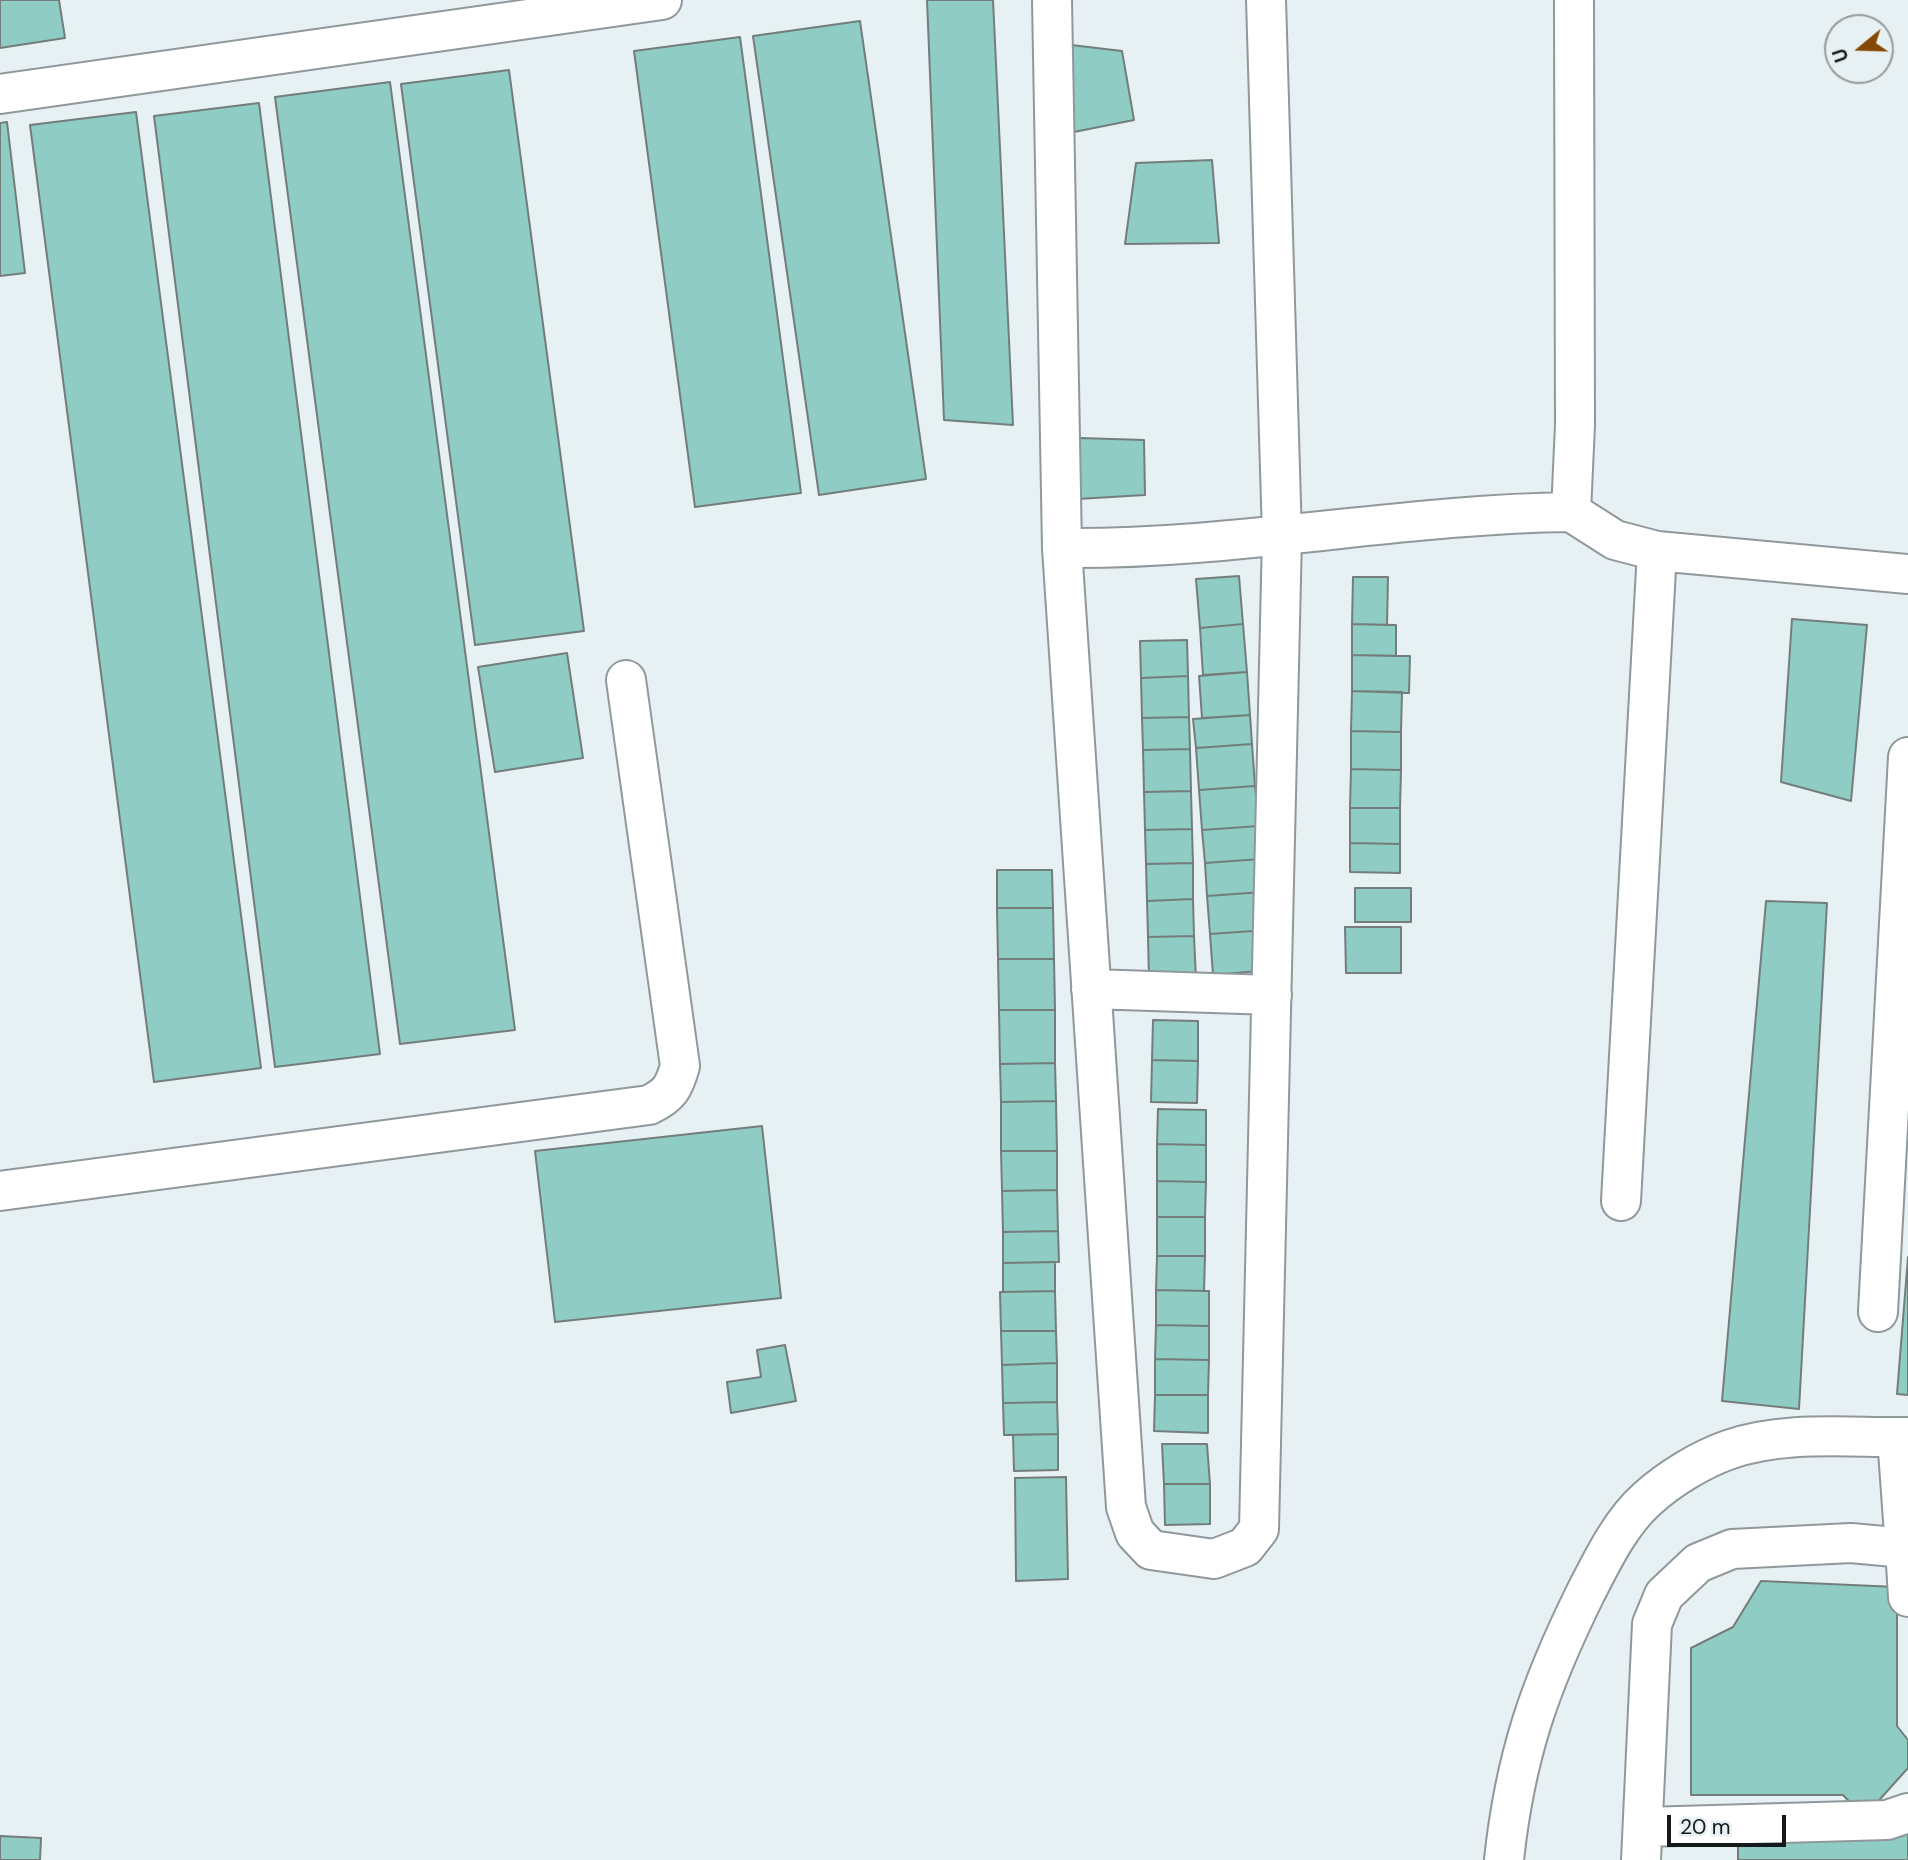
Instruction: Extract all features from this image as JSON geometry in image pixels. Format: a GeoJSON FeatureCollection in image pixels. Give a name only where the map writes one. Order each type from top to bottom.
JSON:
{"type":"FeatureCollection","features":[{"type":"Feature","properties":{"kind":"street"},"geometry":{"type":"LineString","coordinates":[[0,94],[662,0]]}},
{"type":"Feature","properties":{"kind":"street"},"geometry":{"type":"LineString","coordinates":[[1052,0],[1062,548],[1126,1507],[1135,1533],[1151,1550],[1214,1559],[1245,1547],[1259,1529],[1282,536],[1266,0]]}},
{"type":"Feature","properties":{"kind":"street"},"geometry":{"type":"LineString","coordinates":[[1571,512],[1575,425],[1574,0]]}},
{"type":"Feature","properties":{"kind":"street"},"geometry":{"type":"LineString","coordinates":[[1062,548],[1109,548],[1282,536],[1514,512],[1571,512],[1615,540],[1657,551],[1908,574]]}},
{"type":"Feature","properties":{"kind":"street"},"geometry":{"type":"LineString","coordinates":[[1621,1201],[1657,551]]}},
{"type":"Feature","properties":{"kind":"street"},"geometry":{"type":"LineString","coordinates":[[0,1191],[649,1105],[665,1098],[674,1088],[680,1066],[626,680]]}},
{"type":"Feature","properties":{"kind":"street"},"geometry":{"type":"LineString","coordinates":[[1878,1312],[1908,757]]}},
{"type":"Feature","properties":{"kind":"street"},"geometry":{"type":"LineString","coordinates":[[1091,989],[1272,995]]}},
{"type":"Feature","properties":{"kind":"street"},"geometry":{"type":"LineString","coordinates":[[1504,1860],[1519,1758],[1551,1662],[1606,1552],[1646,1500],[1697,1464],[1728,1450],[1766,1440],[1902,1447],[1902,1505],[1908,1597]]}},
{"type":"Feature","properties":{"kind":"street"},"geometry":{"type":"LineString","coordinates":[[1905,1548],[1851,1543],[1732,1549],[1698,1563],[1664,1595],[1651,1624],[1642,1843],[1887,1820],[1903,1817],[1908,1813]]}},
{"type":"Feature","properties":{"kind":"building"},"geometry":{"type":"Polygon","coordinates":[[[0,0],[59,0],[65,38],[0,48],[0,0]]]}},
{"type":"Feature","properties":{"kind":"building"},"geometry":{"type":"Polygon","coordinates":[[[927,0],[993,0],[1013,425],[944,420],[927,0]]]}},
{"type":"Feature","properties":{"kind":"building"},"geometry":{"type":"Polygon","coordinates":[[[860,21],[926,479],[819,495],[753,36],[860,21]]]}},
{"type":"Feature","properties":{"kind":"building"},"geometry":{"type":"Polygon","coordinates":[[[740,37],[801,493],[695,507],[634,51],[740,37]]]}},
{"type":"Feature","properties":{"kind":"building"},"geometry":{"type":"Polygon","coordinates":[[[1063,44],[1122,51],[1134,120],[1074,132],[1063,44]]]}},
{"type":"Feature","properties":{"kind":"building"},"geometry":{"type":"Polygon","coordinates":[[[509,70],[584,631],[475,645],[401,84],[509,70]]]}},
{"type":"Feature","properties":{"kind":"building"},"geometry":{"type":"Polygon","coordinates":[[[390,82],[515,1030],[400,1044],[275,97],[390,82]]]}},
{"type":"Feature","properties":{"kind":"building"},"geometry":{"type":"Polygon","coordinates":[[[259,103],[380,1054],[275,1067],[154,116],[259,103]]]}},
{"type":"Feature","properties":{"kind":"building"},"geometry":{"type":"Polygon","coordinates":[[[136,112],[261,1068],[154,1082],[30,125],[136,112]]]}},
{"type":"Feature","properties":{"kind":"building"},"geometry":{"type":"Polygon","coordinates":[[[7,122],[25,273],[0,276],[0,123],[7,122]]]}},
{"type":"Feature","properties":{"kind":"building"},"geometry":{"type":"Polygon","coordinates":[[[1212,160],[1219,243],[1125,244],[1136,163],[1212,160]]]}},
{"type":"Feature","properties":{"kind":"building"},"geometry":{"type":"Polygon","coordinates":[[[1080,438],[1144,440],[1145,495],[1078,499],[1080,438]]]}},
{"type":"Feature","properties":{"kind":"building"},"geometry":{"type":"Polygon","coordinates":[[[1239,576],[1243,624],[1200,628],[1196,579],[1239,576]]]}},
{"type":"Feature","properties":{"kind":"building"},"geometry":{"type":"Polygon","coordinates":[[[1353,577],[1388,577],[1387,625],[1352,624],[1353,577]]]}},
{"type":"Feature","properties":{"kind":"building"},"geometry":{"type":"Polygon","coordinates":[[[1792,619],[1867,625],[1851,801],[1781,782],[1792,619]]]}},
{"type":"Feature","properties":{"kind":"building"},"geometry":{"type":"Polygon","coordinates":[[[1243,624],[1247,672],[1203,675],[1200,628],[1243,624]]]}},
{"type":"Feature","properties":{"kind":"building"},"geometry":{"type":"Polygon","coordinates":[[[1352,624],[1396,625],[1396,656],[1352,655],[1352,624]]]}},
{"type":"Feature","properties":{"kind":"building"},"geometry":{"type":"Polygon","coordinates":[[[1187,640],[1188,676],[1141,678],[1140,641],[1187,640]]]}},
{"type":"Feature","properties":{"kind":"building"},"geometry":{"type":"Polygon","coordinates":[[[567,653],[583,758],[495,772],[478,667],[567,653]]]}},
{"type":"Feature","properties":{"kind":"building"},"geometry":{"type":"Polygon","coordinates":[[[1352,655],[1410,656],[1409,693],[1352,691],[1352,655]]]}},
{"type":"Feature","properties":{"kind":"building"},"geometry":{"type":"Polygon","coordinates":[[[1247,672],[1250,715],[1202,718],[1199,676],[1247,672]]]}},
{"type":"Feature","properties":{"kind":"building"},"geometry":{"type":"Polygon","coordinates":[[[1188,676],[1189,717],[1142,718],[1141,678],[1188,676]]]}},
{"type":"Feature","properties":{"kind":"building"},"geometry":{"type":"Polygon","coordinates":[[[1352,691],[1402,692],[1401,732],[1351,731],[1352,691]]]}},
{"type":"Feature","properties":{"kind":"building"},"geometry":{"type":"Polygon","coordinates":[[[1250,715],[1252,744],[1196,748],[1193,719],[1250,715]]]}},
{"type":"Feature","properties":{"kind":"building"},"geometry":{"type":"Polygon","coordinates":[[[1189,717],[1190,749],[1143,750],[1142,718],[1189,717]]]}},
{"type":"Feature","properties":{"kind":"building"},"geometry":{"type":"Polygon","coordinates":[[[1351,731],[1401,732],[1401,770],[1351,769],[1351,731]]]}},
{"type":"Feature","properties":{"kind":"building"},"geometry":{"type":"Polygon","coordinates":[[[1252,744],[1255,786],[1199,790],[1196,748],[1252,744]]]}},
{"type":"Feature","properties":{"kind":"building"},"geometry":{"type":"Polygon","coordinates":[[[1190,749],[1191,791],[1144,792],[1143,750],[1190,749]]]}},
{"type":"Feature","properties":{"kind":"building"},"geometry":{"type":"Polygon","coordinates":[[[1351,769],[1401,770],[1400,808],[1350,808],[1351,769]]]}},
{"type":"Feature","properties":{"kind":"building"},"geometry":{"type":"Polygon","coordinates":[[[1255,786],[1259,826],[1202,830],[1199,790],[1255,786]]]}},
{"type":"Feature","properties":{"kind":"building"},"geometry":{"type":"Polygon","coordinates":[[[1191,791],[1192,829],[1145,830],[1144,792],[1191,791]]]}},
{"type":"Feature","properties":{"kind":"building"},"geometry":{"type":"Polygon","coordinates":[[[1350,808],[1400,808],[1400,844],[1350,843],[1350,808]]]}},
{"type":"Feature","properties":{"kind":"building"},"geometry":{"type":"Polygon","coordinates":[[[1259,826],[1261,859],[1205,863],[1202,830],[1259,826]]]}},
{"type":"Feature","properties":{"kind":"building"},"geometry":{"type":"Polygon","coordinates":[[[1192,829],[1193,863],[1146,864],[1145,830],[1192,829]]]}},
{"type":"Feature","properties":{"kind":"building"},"geometry":{"type":"Polygon","coordinates":[[[1350,843],[1400,844],[1400,873],[1350,872],[1350,843]]]}},
{"type":"Feature","properties":{"kind":"building"},"geometry":{"type":"Polygon","coordinates":[[[1261,859],[1263,892],[1207,896],[1205,863],[1261,859]]]}},
{"type":"Feature","properties":{"kind":"building"},"geometry":{"type":"Polygon","coordinates":[[[1193,863],[1193,899],[1147,901],[1146,864],[1193,863]]]}},
{"type":"Feature","properties":{"kind":"building"},"geometry":{"type":"Polygon","coordinates":[[[997,870],[1052,870],[1053,908],[997,908],[997,870]]]}},
{"type":"Feature","properties":{"kind":"building"},"geometry":{"type":"Polygon","coordinates":[[[1355,888],[1411,888],[1411,922],[1355,922],[1355,888]]]}},
{"type":"Feature","properties":{"kind":"building"},"geometry":{"type":"Polygon","coordinates":[[[1263,892],[1267,930],[1210,934],[1207,896],[1263,892]]]}},
{"type":"Feature","properties":{"kind":"building"},"geometry":{"type":"Polygon","coordinates":[[[1193,899],[1194,936],[1148,937],[1147,901],[1193,899]]]}},
{"type":"Feature","properties":{"kind":"building"},"geometry":{"type":"Polygon","coordinates":[[[1766,901],[1827,903],[1799,1409],[1722,1401],[1766,901]]]}},
{"type":"Feature","properties":{"kind":"building"},"geometry":{"type":"Polygon","coordinates":[[[997,908],[1053,908],[1054,959],[998,959],[997,908]]]}},
{"type":"Feature","properties":{"kind":"building"},"geometry":{"type":"Polygon","coordinates":[[[1345,927],[1401,927],[1401,973],[1346,973],[1345,927]]]}},
{"type":"Feature","properties":{"kind":"building"},"geometry":{"type":"Polygon","coordinates":[[[1267,930],[1269,970],[1213,975],[1210,934],[1267,930]]]}},
{"type":"Feature","properties":{"kind":"building"},"geometry":{"type":"Polygon","coordinates":[[[1194,936],[1196,979],[1149,979],[1148,937],[1194,936]]]}},
{"type":"Feature","properties":{"kind":"building"},"geometry":{"type":"Polygon","coordinates":[[[998,959],[1054,959],[1055,1010],[999,1010],[998,959]]]}},
{"type":"Feature","properties":{"kind":"building"},"geometry":{"type":"Polygon","coordinates":[[[999,1010],[1055,1010],[1055,1063],[1000,1064],[999,1010]]]}},
{"type":"Feature","properties":{"kind":"building"},"geometry":{"type":"Polygon","coordinates":[[[1153,1020],[1198,1021],[1198,1061],[1152,1060],[1153,1020]]]}},
{"type":"Feature","properties":{"kind":"building"},"geometry":{"type":"Polygon","coordinates":[[[1152,1060],[1198,1061],[1197,1103],[1151,1102],[1152,1060]]]}},
{"type":"Feature","properties":{"kind":"building"},"geometry":{"type":"Polygon","coordinates":[[[1055,1063],[1056,1101],[1001,1102],[1000,1064],[1055,1063]]]}},
{"type":"Feature","properties":{"kind":"building"},"geometry":{"type":"Polygon","coordinates":[[[1056,1101],[1057,1151],[1001,1151],[1001,1102],[1056,1101]]]}},
{"type":"Feature","properties":{"kind":"building"},"geometry":{"type":"Polygon","coordinates":[[[1158,1109],[1206,1110],[1206,1145],[1157,1144],[1158,1109]]]}},
{"type":"Feature","properties":{"kind":"building"},"geometry":{"type":"Polygon","coordinates":[[[762,1126],[781,1298],[555,1322],[535,1151],[762,1126]]]}},
{"type":"Feature","properties":{"kind":"building"},"geometry":{"type":"Polygon","coordinates":[[[1157,1144],[1206,1145],[1206,1182],[1157,1181],[1157,1144]]]}},
{"type":"Feature","properties":{"kind":"building"},"geometry":{"type":"Polygon","coordinates":[[[1001,1151],[1057,1151],[1057,1190],[1002,1191],[1001,1151]]]}},
{"type":"Feature","properties":{"kind":"building"},"geometry":{"type":"Polygon","coordinates":[[[1157,1181],[1206,1182],[1205,1217],[1157,1217],[1157,1181]]]}},
{"type":"Feature","properties":{"kind":"building"},"geometry":{"type":"Polygon","coordinates":[[[1057,1190],[1058,1231],[1003,1232],[1002,1191],[1057,1190]]]}},
{"type":"Feature","properties":{"kind":"building"},"geometry":{"type":"Polygon","coordinates":[[[1157,1217],[1205,1217],[1205,1256],[1157,1256],[1157,1217]]]}},
{"type":"Feature","properties":{"kind":"building"},"geometry":{"type":"Polygon","coordinates":[[[1058,1231],[1059,1262],[1003,1263],[1003,1232],[1058,1231]]]}},
{"type":"Feature","properties":{"kind":"building"},"geometry":{"type":"Polygon","coordinates":[[[1157,1256],[1205,1256],[1204,1291],[1156,1290],[1157,1256]]]}},
{"type":"Feature","properties":{"kind":"building"},"geometry":{"type":"Polygon","coordinates":[[[1908,1257],[1908,1395],[1897,1394],[1908,1257]]]}},
{"type":"Feature","properties":{"kind":"building"},"geometry":{"type":"Polygon","coordinates":[[[1055,1262],[1055,1291],[1003,1292],[1003,1263],[1055,1262]]]}},
{"type":"Feature","properties":{"kind":"building"},"geometry":{"type":"Polygon","coordinates":[[[1156,1290],[1209,1291],[1209,1326],[1156,1325],[1156,1290]]]}},
{"type":"Feature","properties":{"kind":"building"},"geometry":{"type":"Polygon","coordinates":[[[1055,1291],[1056,1331],[1001,1331],[1000,1292],[1055,1291]]]}},
{"type":"Feature","properties":{"kind":"building"},"geometry":{"type":"Polygon","coordinates":[[[1156,1325],[1209,1326],[1209,1360],[1155,1359],[1156,1325]]]}},
{"type":"Feature","properties":{"kind":"building"},"geometry":{"type":"Polygon","coordinates":[[[1001,1331],[1056,1331],[1057,1363],[1002,1365],[1001,1331]]]}},
{"type":"Feature","properties":{"kind":"building"},"geometry":{"type":"Polygon","coordinates":[[[785,1345],[796,1401],[731,1413],[727,1382],[761,1377],[757,1350],[785,1345]]]}},
{"type":"Feature","properties":{"kind":"building"},"geometry":{"type":"Polygon","coordinates":[[[1155,1359],[1209,1360],[1208,1395],[1155,1395],[1155,1359]]]}},
{"type":"Feature","properties":{"kind":"building"},"geometry":{"type":"Polygon","coordinates":[[[1057,1363],[1057,1402],[1003,1403],[1002,1365],[1057,1363]]]}},
{"type":"Feature","properties":{"kind":"building"},"geometry":{"type":"Polygon","coordinates":[[[1155,1395],[1208,1395],[1208,1433],[1154,1431],[1155,1395]]]}},
{"type":"Feature","properties":{"kind":"building"},"geometry":{"type":"Polygon","coordinates":[[[1057,1402],[1058,1434],[1004,1435],[1003,1403],[1057,1402]]]}},
{"type":"Feature","properties":{"kind":"building"},"geometry":{"type":"Polygon","coordinates":[[[1058,1434],[1058,1470],[1014,1471],[1013,1435],[1058,1434]]]}},
{"type":"Feature","properties":{"kind":"building"},"geometry":{"type":"Polygon","coordinates":[[[1162,1444],[1207,1444],[1210,1484],[1164,1484],[1162,1444]]]}},
{"type":"Feature","properties":{"kind":"building"},"geometry":{"type":"Polygon","coordinates":[[[1066,1477],[1068,1579],[1016,1581],[1015,1478],[1066,1477]]]}},
{"type":"Feature","properties":{"kind":"building"},"geometry":{"type":"Polygon","coordinates":[[[1164,1484],[1210,1484],[1210,1524],[1165,1525],[1164,1484]]]}},
{"type":"Feature","properties":{"kind":"building"},"geometry":{"type":"Polygon","coordinates":[[[1761,1581],[1897,1587],[1897,1726],[1908,1740],[1908,1768],[1864,1817],[1843,1795],[1691,1795],[1691,1648],[1733,1627],[1761,1581]]]}},
{"type":"Feature","properties":{"kind":"building"},"geometry":{"type":"Polygon","coordinates":[[[1908,1834],[1908,1860],[1738,1860],[1738,1838],[1908,1834]]]}},
{"type":"Feature","properties":{"kind":"building"},"geometry":{"type":"Polygon","coordinates":[[[0,1836],[41,1838],[40,1860],[0,1860],[0,1836]]]}}]}
